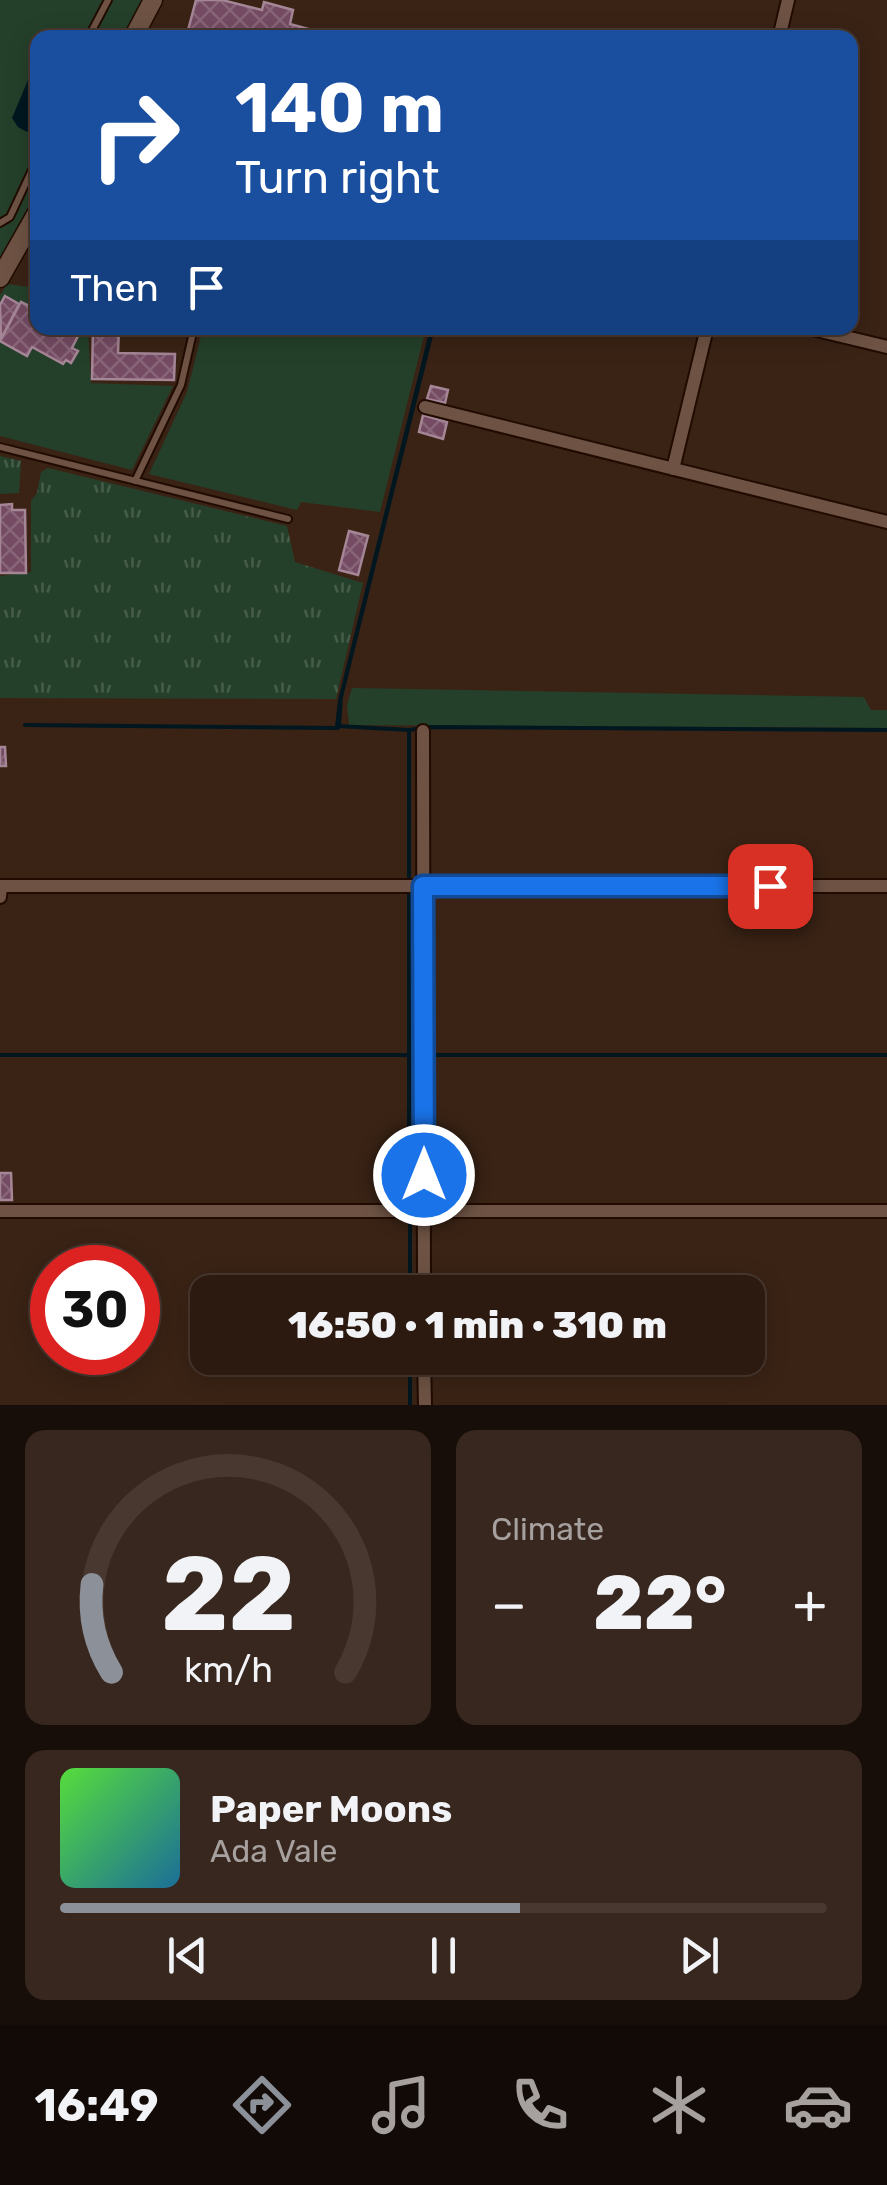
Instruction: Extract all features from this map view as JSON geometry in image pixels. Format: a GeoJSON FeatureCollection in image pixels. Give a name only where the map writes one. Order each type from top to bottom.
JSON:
{"type":"FeatureCollection","features":[{"type":"Feature","properties":{"kind":"street"},"geometry":{"type":"LineString","coordinates":[[137,30],[153,0]]}},
{"type":"Feature","properties":{"kind":"street"},"geometry":{"type":"LineString","coordinates":[[781,30],[788,0]]}},
{"type":"Feature","properties":{"kind":"street"},"geometry":{"type":"LineString","coordinates":[[0,278],[30,225]]}},
{"type":"Feature","properties":{"kind":"street"},"geometry":{"type":"LineString","coordinates":[[673,468],[705,335]]}},
{"type":"Feature","properties":{"kind":"street"},"geometry":{"type":"LineString","coordinates":[[837,335],[887,347]]}},
{"type":"Feature","properties":{"kind":"street"},"geometry":{"type":"LineString","coordinates":[[426,407],[887,522]]}},
{"type":"Feature","properties":{"kind":"street"},"geometry":{"type":"LineString","coordinates":[[423,731],[424,1275]]}},
{"type":"Feature","properties":{"kind":"street"},"geometry":{"type":"LineString","coordinates":[[0,898],[0,886],[887,886]]}},
{"type":"Feature","properties":{"kind":"street"},"geometry":{"type":"LineString","coordinates":[[0,1211],[887,1211]]}},
{"type":"Feature","properties":{"kind":"street"},"geometry":{"type":"LineString","coordinates":[[424,1375],[424,1405]]}},
{"type":"Feature","properties":{"kind":"lane"},"geometry":{"type":"LineString","coordinates":[[92,30],[108,0]]}},
{"type":"Feature","properties":{"kind":"lane"},"geometry":{"type":"LineString","coordinates":[[0,223],[10,217],[30,174]]}},
{"type":"Feature","properties":{"kind":"lane"},"geometry":{"type":"LineString","coordinates":[[135,481],[180,385],[192,335]]}},
{"type":"Feature","properties":{"kind":"lane"},"geometry":{"type":"LineString","coordinates":[[0,447],[288,519]]}},
{"type":"Feature","properties":{"kind":"green space"},"geometry":{"type":"Polygon","coordinates":[[[0,0],[145,0],[128,30],[30,30],[30,205],[0,259],[0,0]]]}},
{"type":"Feature","properties":{"kind":"green space"},"geometry":{"type":"Polygon","coordinates":[[[7,284],[30,287],[30,335],[88,335],[91,383],[173,386],[132,470],[0,436],[0,295],[7,284]]]}},
{"type":"Feature","properties":{"kind":"green space"},"geometry":{"type":"Polygon","coordinates":[[[201,335],[424,335],[380,512],[301,502],[297,510],[149,474],[187,392],[201,335]]]}},
{"type":"Feature","properties":{"kind":"green space"},"geometry":{"type":"Polygon","coordinates":[[[0,456],[21,461],[19,493],[0,494],[0,456]]]}},
{"type":"Feature","properties":{"kind":"green space"},"geometry":{"type":"Polygon","coordinates":[[[48,468],[287,526],[295,562],[363,583],[336,699],[0,698],[0,576],[31,572],[31,501],[37,493],[41,472],[48,468]]]}},
{"type":"Feature","properties":{"kind":"green space"},"geometry":{"type":"Polygon","coordinates":[[[352,688],[864,697],[871,710],[887,710],[887,728],[349,725],[347,705],[352,688]]]}},
{"type":"Feature","properties":{"kind":"water"},"geometry":{"type":"Polygon","coordinates":[[[28,80],[30,130],[27,132],[12,118],[28,80]]]}},
{"type":"Feature","properties":{"kind":"water"},"geometry":{"type":"Polygon","coordinates":[[[428,335],[433,335],[343,697],[341,726],[335,726],[338,700],[428,335]]]}},
{"type":"Feature","properties":{"kind":"building"},"geometry":{"type":"Polygon","coordinates":[[[196,0],[222,0],[262,10],[264,2],[293,10],[290,24],[312,30],[188,30],[196,0]]]}},
{"type":"Feature","properties":{"kind":"building"},"geometry":{"type":"Polygon","coordinates":[[[5,296],[19,304],[1,339],[0,305],[5,296]]]}},
{"type":"Feature","properties":{"kind":"building"},"geometry":{"type":"Polygon","coordinates":[[[21,302],[30,306],[30,335],[78,335],[72,348],[78,351],[71,363],[66,360],[63,364],[32,347],[27,356],[0,341],[21,302]]]}},
{"type":"Feature","properties":{"kind":"building"},"geometry":{"type":"Polygon","coordinates":[[[93,335],[119,335],[118,353],[175,354],[174,380],[92,379],[93,335]]]}},
{"type":"Feature","properties":{"kind":"building"},"geometry":{"type":"Polygon","coordinates":[[[431,386],[448,390],[445,403],[427,399],[431,386]]]}},
{"type":"Feature","properties":{"kind":"building"},"geometry":{"type":"Polygon","coordinates":[[[423,415],[447,422],[443,439],[419,432],[423,415]]]}},
{"type":"Feature","properties":{"kind":"building"},"geometry":{"type":"Polygon","coordinates":[[[12,504],[12,510],[25,510],[26,573],[0,573],[0,505],[12,504]]]}},
{"type":"Feature","properties":{"kind":"building"},"geometry":{"type":"Polygon","coordinates":[[[349,531],[368,536],[358,575],[339,570],[349,531]]]}},
{"type":"Feature","properties":{"kind":"building"},"geometry":{"type":"Polygon","coordinates":[[[0,747],[5,747],[6,766],[0,766],[0,747]]]}},
{"type":"Feature","properties":{"kind":"building"},"geometry":{"type":"Polygon","coordinates":[[[0,1173],[11,1173],[12,1200],[0,1200],[0,1173]]]}},
{"type":"Feature","properties":{"kind":"waterway"},"geometry":{"type":"LineString","coordinates":[[25,725],[338,728]]}},
{"type":"Feature","properties":{"kind":"waterway"},"geometry":{"type":"LineString","coordinates":[[338,726],[409,730],[409,877]]}},
{"type":"Feature","properties":{"kind":"waterway"},"geometry":{"type":"LineString","coordinates":[[409,730],[887,730]]}},
{"type":"Feature","properties":{"kind":"waterway"},"geometry":{"type":"LineString","coordinates":[[409,895],[409,1201]]}},
{"type":"Feature","properties":{"kind":"waterway"},"geometry":{"type":"LineString","coordinates":[[0,1055],[418,1055]]}},
{"type":"Feature","properties":{"kind":"waterway"},"geometry":{"type":"LineString","coordinates":[[431,1055],[887,1055]]}},
{"type":"Feature","properties":{"kind":"waterway"},"geometry":{"type":"LineString","coordinates":[[410,1221],[410,1275]]}},
{"type":"Feature","properties":{"kind":"waterway"},"geometry":{"type":"LineString","coordinates":[[410,1375],[410,1405]]}},
{"type":"Feature","properties":{"kind":"route"},"geometry":{"type":"LineString","coordinates":[[424,1175],[423,886],[770,886]]}}]}
